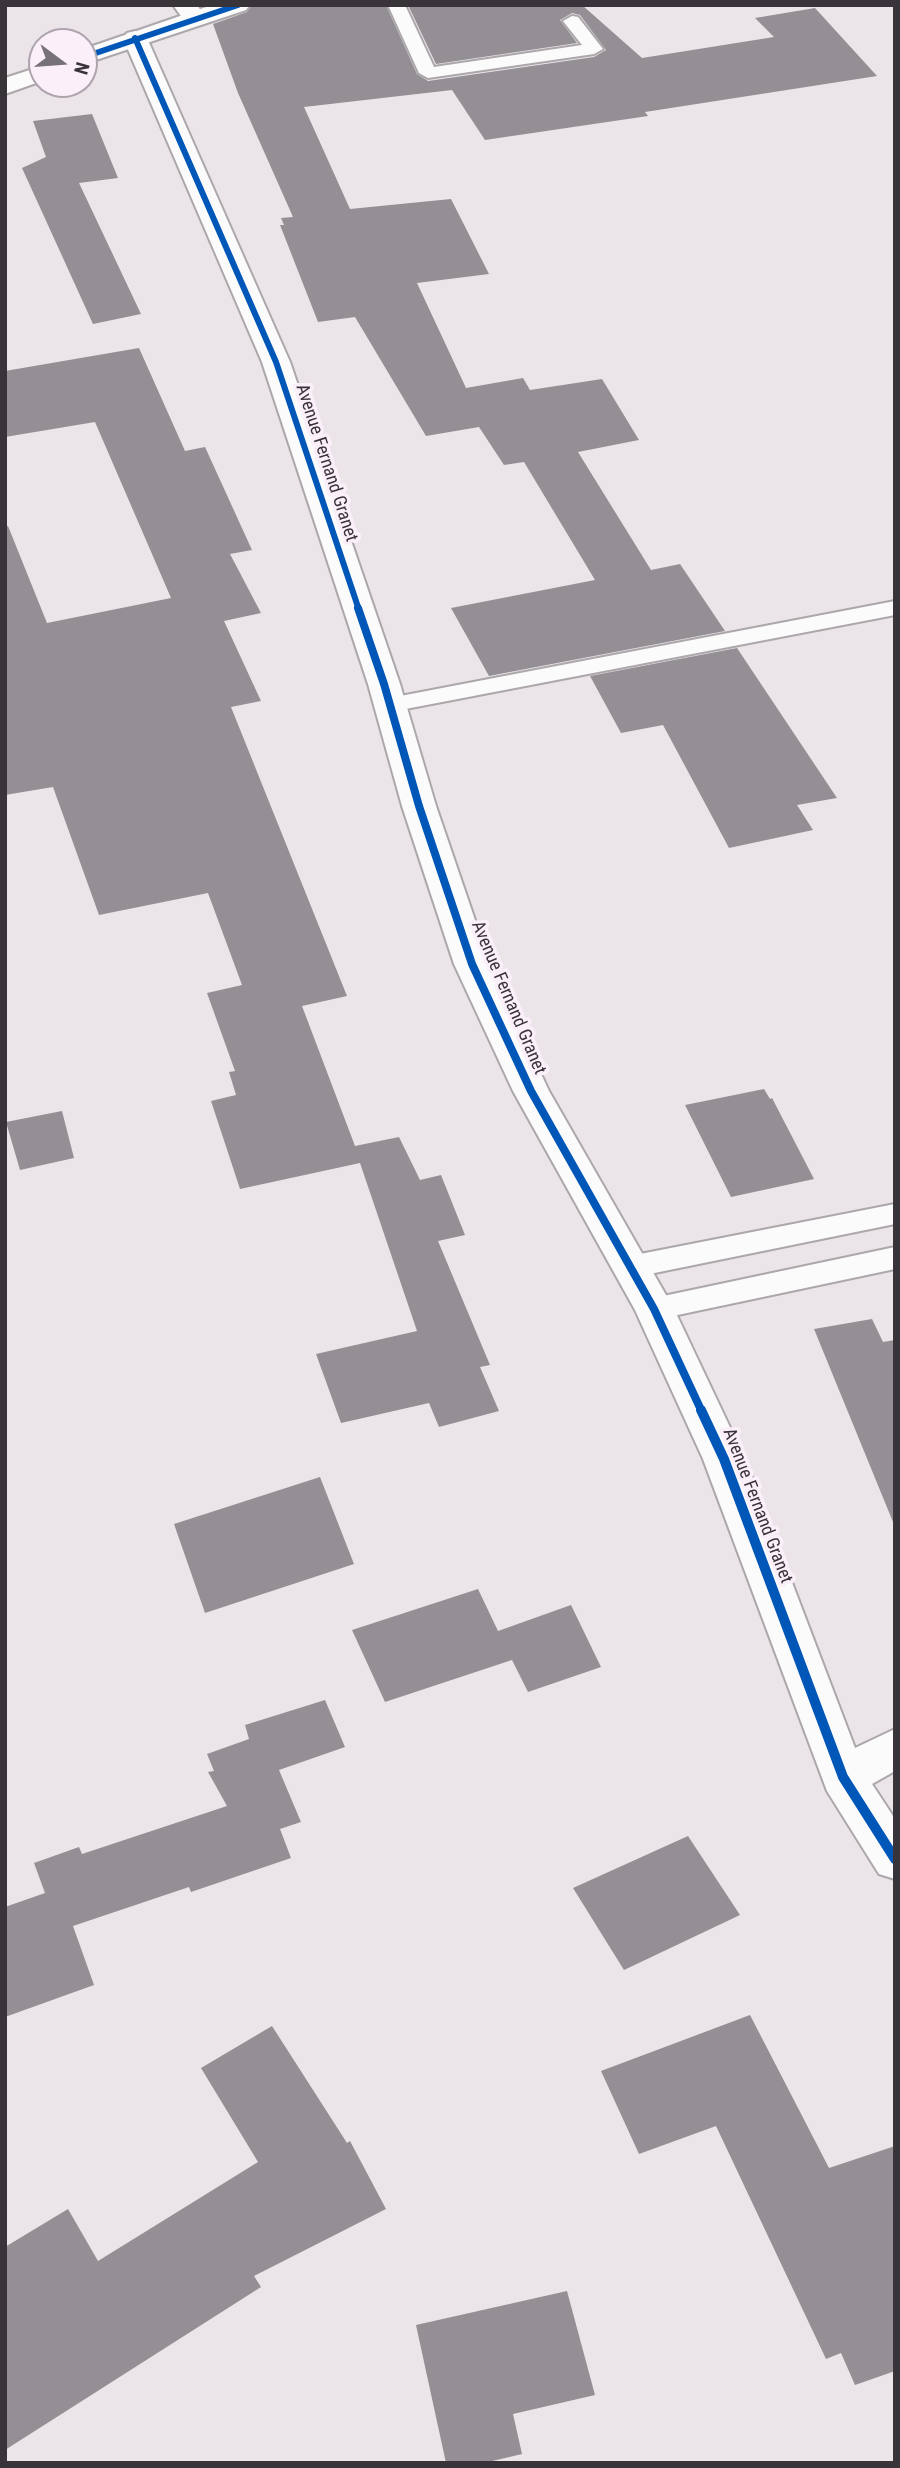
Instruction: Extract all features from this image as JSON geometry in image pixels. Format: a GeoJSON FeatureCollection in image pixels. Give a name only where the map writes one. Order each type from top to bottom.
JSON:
{"type":"FeatureCollection","features":[{"type":"Feature","properties":{"kind":"street"},"geometry":{"type":"LineString","coordinates":[[98,52],[190,12],[238,5]]}},
{"type":"Feature","properties":{"kind":"street","name":"Avenue Fernand Granet"},"geometry":{"type":"LineString","coordinates":[[135,38],[276,362],[305,443],[390,705],[419,806],[472,964],[531,1091],[654,1308],[724,1459],[844,1777],[895,1859]]}},
{"type":"Feature","properties":{"kind":"street"},"geometry":{"type":"LineString","coordinates":[[5,87],[28,78]]}},
{"type":"Feature","properties":{"kind":"street"},"geometry":{"type":"LineString","coordinates":[[844,1777],[895,1748]]}},
{"type":"Feature","properties":{"kind":"lane"},"geometry":{"type":"LineString","coordinates":[[396,5],[428,73],[594,49],[572,21]]}},
{"type":"Feature","properties":{"kind":"lane"},"geometry":{"type":"LineString","coordinates":[[390,705],[895,608]]}},
{"type":"Feature","properties":{"kind":"lane"},"geometry":{"type":"LineString","coordinates":[[630,1267],[895,1214]]}},
{"type":"Feature","properties":{"kind":"lane"},"geometry":{"type":"LineString","coordinates":[[654,1308],[895,1258]]}},
{"type":"Feature","properties":{"kind":"building"},"geometry":{"type":"Polygon","coordinates":[[[252,5],[386,5],[417,74],[428,81],[594,57],[606,50],[580,15],[572,13],[560,20],[577,43],[436,64],[408,5],[582,5],[642,58],[774,37],[755,18],[815,8],[877,76],[645,112],[648,116],[485,140],[452,90],[304,107],[350,209],[451,199],[489,274],[417,283],[466,388],[523,378],[530,390],[602,379],[639,440],[578,452],[651,570],[680,564],[725,631],[489,676],[451,608],[595,580],[524,462],[504,465],[479,427],[426,436],[355,317],[318,322],[280,225],[284,225],[281,218],[293,217],[238,93],[213,24],[247,12],[252,5]]]}},
{"type":"Feature","properties":{"kind":"building"},"geometry":{"type":"Polygon","coordinates":[[[92,114],[118,178],[79,183],[141,314],[93,324],[22,168],[46,157],[33,121],[92,114]]]}},
{"type":"Feature","properties":{"kind":"building"},"geometry":{"type":"Polygon","coordinates":[[[139,348],[185,451],[205,447],[252,550],[230,554],[261,613],[224,621],[261,701],[231,707],[347,996],[302,1006],[355,1146],[399,1137],[420,1180],[441,1175],[465,1235],[438,1241],[490,1365],[480,1367],[499,1411],[439,1427],[429,1403],[341,1423],[316,1354],[417,1331],[360,1163],[240,1189],[211,1101],[236,1095],[229,1072],[235,1071],[207,993],[242,985],[208,893],[99,915],[53,787],[5,795],[5,527],[8,526],[47,623],[171,598],[95,422],[5,437],[5,371],[139,348]]]}},
{"type":"Feature","properties":{"kind":"building"},"geometry":{"type":"Polygon","coordinates":[[[737,648],[837,798],[797,805],[813,830],[729,848],[663,725],[621,733],[590,676],[737,648]]]}},
{"type":"Feature","properties":{"kind":"building"},"geometry":{"type":"Polygon","coordinates":[[[764,1089],[770,1099],[772,1098],[814,1179],[731,1197],[685,1105],[764,1089]]]}},
{"type":"Feature","properties":{"kind":"building"},"geometry":{"type":"Polygon","coordinates":[[[62,1111],[74,1158],[20,1170],[6,1122],[62,1111]]]}},
{"type":"Feature","properties":{"kind":"building"},"geometry":{"type":"Polygon","coordinates":[[[872,1319],[883,1342],[895,1340],[893,1522],[814,1329],[872,1319]]]}},
{"type":"Feature","properties":{"kind":"building"},"geometry":{"type":"Polygon","coordinates":[[[320,1477],[354,1564],[205,1613],[174,1524],[320,1477]]]}},
{"type":"Feature","properties":{"kind":"building"},"geometry":{"type":"Polygon","coordinates":[[[478,1589],[498,1631],[571,1605],[601,1667],[528,1692],[512,1660],[385,1702],[352,1630],[478,1589]]]}},
{"type":"Feature","properties":{"kind":"building"},"geometry":{"type":"Polygon","coordinates":[[[325,1700],[345,1747],[279,1770],[301,1822],[280,1829],[291,1858],[191,1892],[189,1887],[73,1926],[94,1985],[5,2017],[5,1907],[45,1893],[34,1863],[79,1847],[82,1854],[227,1806],[208,1772],[214,1771],[207,1754],[249,1739],[245,1725],[325,1700]]]}},
{"type":"Feature","properties":{"kind":"building"},"geometry":{"type":"Polygon","coordinates":[[[688,1836],[740,1915],[624,1970],[573,1888],[688,1836]]]}},
{"type":"Feature","properties":{"kind":"building"},"geometry":{"type":"Polygon","coordinates":[[[750,2015],[829,2168],[895,2146],[895,2371],[855,2385],[841,2353],[826,2359],[716,2126],[639,2154],[601,2071],[750,2015]]]}},
{"type":"Feature","properties":{"kind":"building"},"geometry":{"type":"Polygon","coordinates":[[[272,2026],[347,2143],[350,2141],[386,2209],[254,2276],[261,2287],[5,2450],[5,2247],[68,2209],[98,2261],[258,2162],[201,2068],[272,2026]]]}},
{"type":"Feature","properties":{"kind":"building"},"geometry":{"type":"Polygon","coordinates":[[[567,2291],[595,2395],[513,2414],[522,2454],[484,2463],[446,2463],[416,2325],[567,2291]]]}},
{"type":"Feature","properties":{"kind":"cycle path"},"geometry":{"type":"LineString","coordinates":[[98,52],[238,5]]}},
{"type":"Feature","properties":{"kind":"cycle path"},"geometry":{"type":"LineString","coordinates":[[135,38],[276,362],[384,684],[419,806],[472,964],[531,1091],[654,1309],[724,1459],[843,1777],[895,1859]]}}]}
